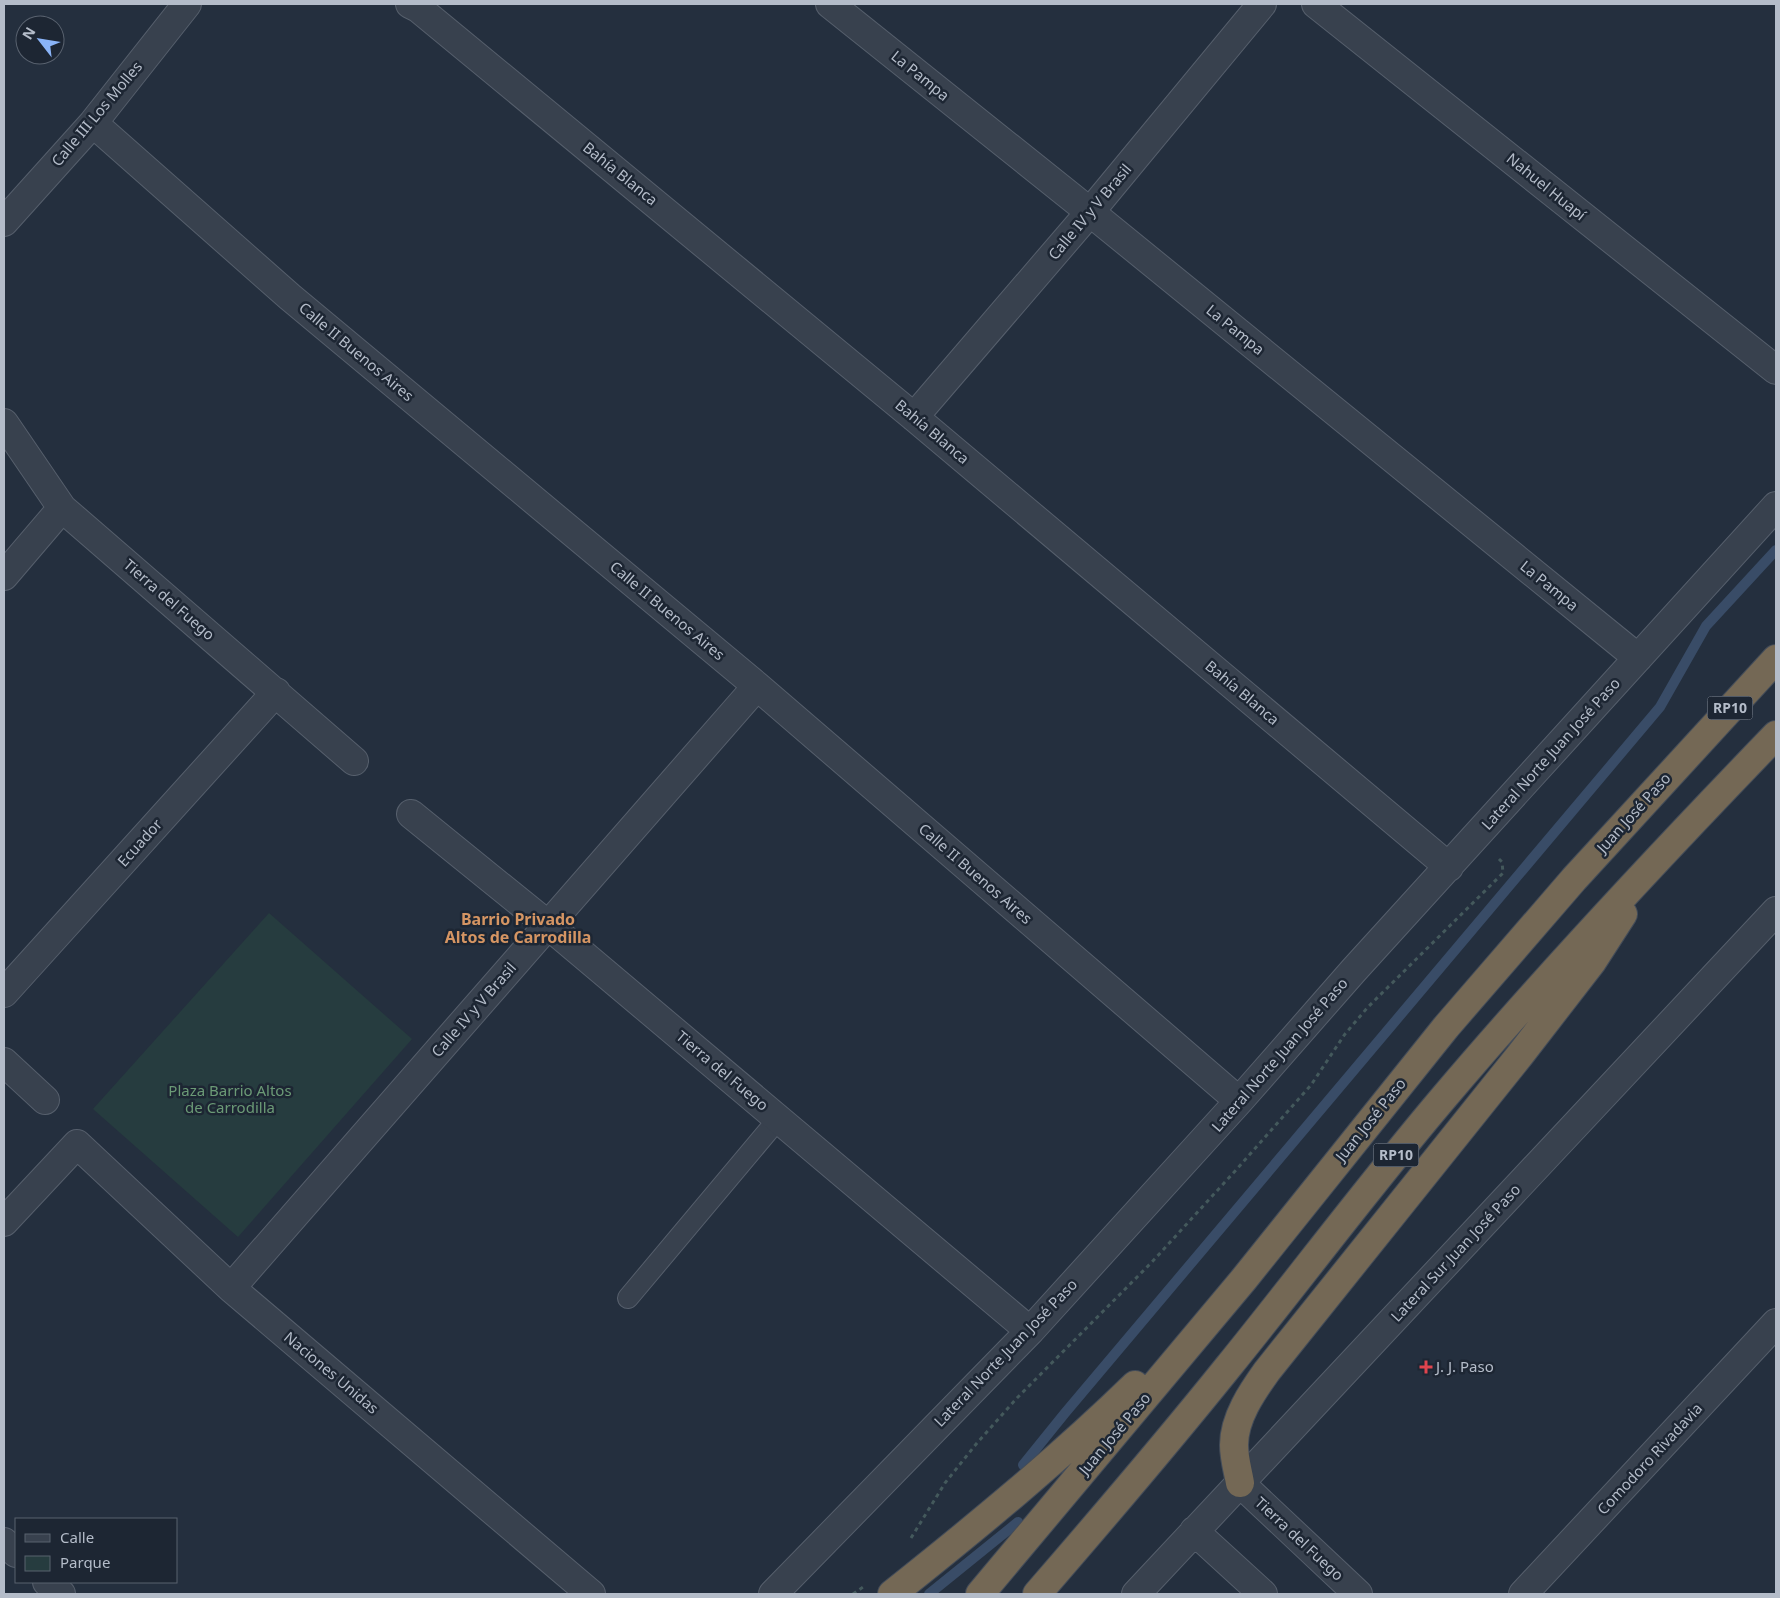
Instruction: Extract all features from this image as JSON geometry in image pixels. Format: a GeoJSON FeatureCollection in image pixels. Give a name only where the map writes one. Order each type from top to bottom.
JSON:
{"type":"FeatureCollection","features":[{"type":"Feature","properties":{"kind":"highway"},"geometry":{"type":"LineString","coordinates":[[1684,758],[1776,644]]}},
{"type":"Feature","properties":{"kind":"highway","name":"Juan José Paso"},"geometry":{"type":"LineString","coordinates":[[980,1594],[1244,1279],[1446,1027],[1574,879],[1776,659]]}},
{"type":"Feature","properties":{"kind":"highway","name":"RP10"},"geometry":{"type":"LineString","coordinates":[[1038,1594],[1217,1381],[1371,1185],[1445,1096],[1552,972],[1664,851],[1776,735]]}},
{"type":"Feature","properties":{"kind":"highway"},"geometry":{"type":"LineString","coordinates":[[1240,1484],[1234,1444],[1238,1424],[1249,1397],[1266,1371],[1520,1055],[1592,962],[1664,851]]}},
{"type":"Feature","properties":{"kind":"highway"},"geometry":{"type":"LineString","coordinates":[[892,1594],[996,1509],[1105,1415],[1244,1279]]}},
{"type":"Feature","properties":{"kind":"street","name":"Calle III Los Molles"},"geometry":{"type":"LineString","coordinates":[[4,222],[93,123],[187,4]]}},
{"type":"Feature","properties":{"kind":"street","name":"La Pampa"},"geometry":{"type":"LineString","coordinates":[[830,4],[1090,212],[1638,658]]}},
{"type":"Feature","properties":{"kind":"street","name":"Calle IV y V Brasil"},"geometry":{"type":"LineString","coordinates":[[914,417],[1090,212],[1262,4]]}},
{"type":"Feature","properties":{"kind":"street","name":"Nahuel Huapí"},"geometry":{"type":"LineString","coordinates":[[1316,4],[1776,370]]}},
{"type":"Feature","properties":{"kind":"street","name":"Bahía Blanca"},"geometry":{"type":"LineString","coordinates":[[416,5],[914,417],[1449,867]]}},
{"type":"Feature","properties":{"kind":"street","name":"Calle II Buenos Aires"},"geometry":{"type":"LineString","coordinates":[[93,123],[290,297],[757,686],[1239,1101]]}},
{"type":"Feature","properties":{"kind":"street","name":"Tierra del Fuego"},"geometry":{"type":"LineString","coordinates":[[4,423],[62,508],[354,761]]}},
{"type":"Feature","properties":{"kind":"street","name":"Lateral Norte Juan José Paso"},"geometry":{"type":"LineString","coordinates":[[773,1594],[1030,1331],[1239,1101],[1354,970],[1776,506]]}},
{"type":"Feature","properties":{"kind":"street"},"geometry":{"type":"LineString","coordinates":[[4,576],[62,508]]}},
{"type":"Feature","properties":{"kind":"street","name":"Calle IV y V Brasil"},"geometry":{"type":"LineString","coordinates":[[231,1288],[757,686]]}},
{"type":"Feature","properties":{"kind":"street","name":"Ecuador"},"geometry":{"type":"LineString","coordinates":[[4,993],[276,692]]}},
{"type":"Feature","properties":{"kind":"street","name":"Tierra del Fuego"},"geometry":{"type":"LineString","coordinates":[[411,814],[548,924],[1030,1331]]}},
{"type":"Feature","properties":{"kind":"street","name":"Lateral Sur Juan José Paso"},"geometry":{"type":"LineString","coordinates":[[1136,1594],[1776,911]]}},
{"type":"Feature","properties":{"kind":"street"},"geometry":{"type":"LineString","coordinates":[[4,1062],[45,1100]]}},
{"type":"Feature","properties":{"kind":"street","name":"Naciones Unidas"},"geometry":{"type":"LineString","coordinates":[[4,1222],[77,1144],[231,1288],[591,1594]]}},
{"type":"Feature","properties":{"kind":"street","name":"Comodoro Rivadavia"},"geometry":{"type":"LineString","coordinates":[[1524,1594],[1776,1324]]}},
{"type":"Feature","properties":{"kind":"street","name":"Tierra del Fuego"},"geometry":{"type":"LineString","coordinates":[[1240,1484],[1358,1594]]}},
{"type":"Feature","properties":{"kind":"street"},"geometry":{"type":"LineString","coordinates":[[1194,1531],[1263,1594]]}},
{"type":"Feature","properties":{"kind":"street"},"geometry":{"type":"LineString","coordinates":[[4,1542],[15,1552]]}},
{"type":"Feature","properties":{"kind":"street"},"geometry":{"type":"LineString","coordinates":[[48,1583],[60,1594]]}},
{"type":"Feature","properties":{"kind":"lane"},"geometry":{"type":"LineString","coordinates":[[628,1298],[779,1118]]}},
{"type":"Feature","properties":{"kind":"path"},"geometry":{"type":"LineString","coordinates":[[908,1542],[945,1482],[977,1443],[1018,1398],[1152,1262],[1236,1170],[1311,1086],[1345,1034],[1368,1007],[1503,873],[1502,862],[1477,836]]}},
{"type":"Feature","properties":{"kind":"path"},"geometry":{"type":"LineString","coordinates":[[854,1594],[868,1582]]}},
{"type":"Feature","properties":{"kind":"green space","name":"Plaza Barrio Altos de Carrodilla"},"geometry":{"type":"Polygon","coordinates":[[[269,913],[412,1039],[238,1237],[93,1109],[269,913]]]}},
{"type":"Feature","properties":{"kind":"waterway"},"geometry":{"type":"LineString","coordinates":[[1023,1465],[1660,707],[1706,626],[1776,550]]}},
{"type":"Feature","properties":{"kind":"waterway"},"geometry":{"type":"LineString","coordinates":[[929,1594],[1018,1522]]}},
{"type":"Feature","properties":{"kind":"place","name":"J. J. Paso"},"geometry":{"type":"Point","coordinates":[1426,1367]}},
{"type":"Feature","properties":{"kind":"district","name":"Barrio Privado Altos de Carrodilla"},"geometry":{"type":"Point","coordinates":[518,928]}}]}
